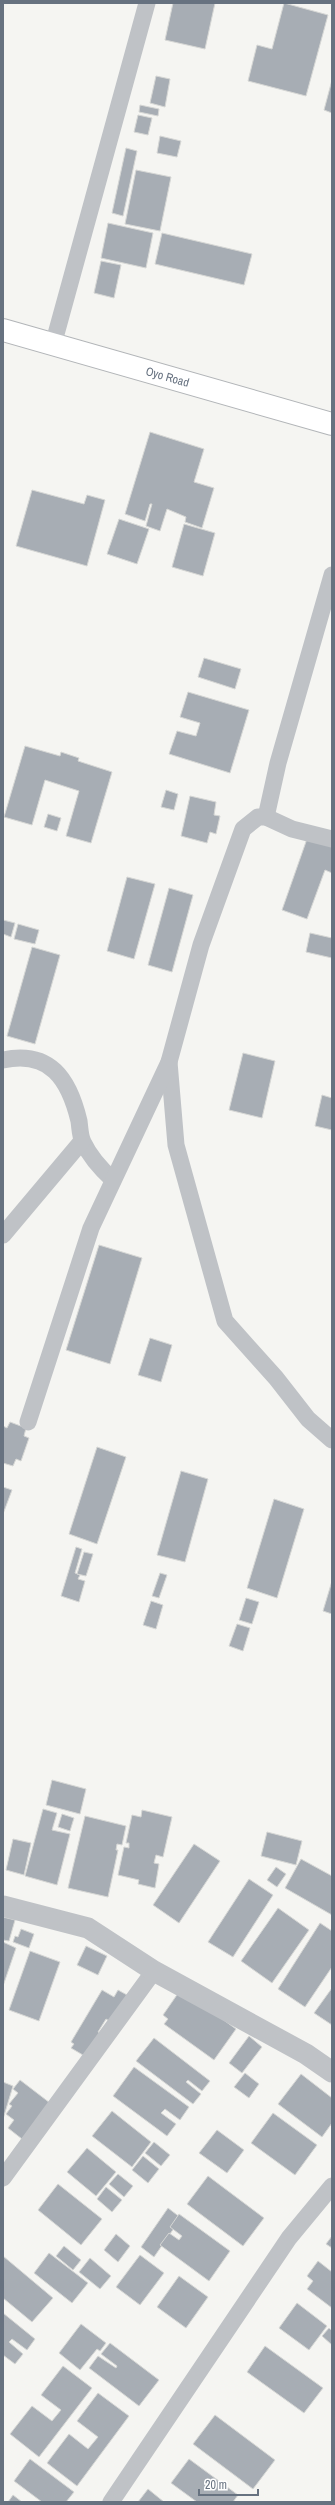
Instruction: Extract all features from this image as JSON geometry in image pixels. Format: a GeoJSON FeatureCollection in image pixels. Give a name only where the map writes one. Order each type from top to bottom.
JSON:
{"type":"FeatureCollection","features":[{"type":"Feature","properties":{"kind":"highway","name":"Oyo Road"},"geometry":{"type":"LineString","coordinates":[[3,330],[332,424]]}},
{"type":"Feature","properties":{"kind":"street"},"geometry":{"type":"LineString","coordinates":[[53,345],[147,3]]}},
{"type":"Feature","properties":{"kind":"street"},"geometry":{"type":"LineString","coordinates":[[266,817],[278,763],[332,575]]}},
{"type":"Feature","properties":{"kind":"street"},"geometry":{"type":"LineString","coordinates":[[28,1422],[91,1228],[169,1062],[201,945],[244,829],[258,817],[266,817],[292,829],[332,839]]}},
{"type":"Feature","properties":{"kind":"street"},"geometry":{"type":"LineString","coordinates":[[3,1060],[16,1057],[39,1060],[56,1070],[70,1092],[82,1141],[93,1160],[113,1180]]}},
{"type":"Feature","properties":{"kind":"street"},"geometry":{"type":"LineString","coordinates":[[169,1062],[176,1145],[225,1321],[276,1378],[308,1420],[332,1440]]}},
{"type":"Feature","properties":{"kind":"street"},"geometry":{"type":"LineString","coordinates":[[3,1235],[82,1141]]}},
{"type":"Feature","properties":{"kind":"street"},"geometry":{"type":"LineString","coordinates":[[3,1906],[88,1928],[154,1971],[306,2054],[332,2072]]}},
{"type":"Feature","properties":{"kind":"street"},"geometry":{"type":"LineString","coordinates":[[3,2178],[154,1971]]}},
{"type":"Feature","properties":{"kind":"street"},"geometry":{"type":"LineString","coordinates":[[111,2502],[289,2238],[332,2186]]}},
{"type":"Feature","properties":{"kind":"building"},"geometry":{"type":"Polygon","coordinates":[[[173,3],[215,3],[205,49],[165,40],[173,3]]]}},
{"type":"Feature","properties":{"kind":"building"},"geometry":{"type":"Polygon","coordinates":[[[284,3],[328,15],[306,96],[248,81],[257,45],[272,49],[284,3]]]}},
{"type":"Feature","properties":{"kind":"building"},"geometry":{"type":"Polygon","coordinates":[[[156,76],[170,79],[165,107],[150,103],[156,76]]]}},
{"type":"Feature","properties":{"kind":"building"},"geometry":{"type":"Polygon","coordinates":[[[332,80],[332,113],[324,110],[332,80]]]}},
{"type":"Feature","properties":{"kind":"building"},"geometry":{"type":"Polygon","coordinates":[[[140,105],[159,109],[158,116],[139,112],[140,105]]]}},
{"type":"Feature","properties":{"kind":"building"},"geometry":{"type":"Polygon","coordinates":[[[138,115],[152,118],[148,135],[134,132],[138,115]]]}},
{"type":"Feature","properties":{"kind":"building"},"geometry":{"type":"Polygon","coordinates":[[[160,136],[181,141],[177,157],[157,153],[160,136]]]}},
{"type":"Feature","properties":{"kind":"building"},"geometry":{"type":"Polygon","coordinates":[[[126,148],[137,151],[123,216],[112,213],[126,148]]]}},
{"type":"Feature","properties":{"kind":"building"},"geometry":{"type":"Polygon","coordinates":[[[136,170],[171,177],[160,231],[125,224],[136,170]]]}},
{"type":"Feature","properties":{"kind":"building"},"geometry":{"type":"Polygon","coordinates":[[[108,223],[153,233],[146,268],[101,258],[108,223]]]}},
{"type":"Feature","properties":{"kind":"building"},"geometry":{"type":"Polygon","coordinates":[[[162,233],[252,254],[244,285],[155,264],[162,233]]]}},
{"type":"Feature","properties":{"kind":"building"},"geometry":{"type":"Polygon","coordinates":[[[101,261],[121,265],[114,298],[94,293],[101,261]]]}},
{"type":"Feature","properties":{"kind":"building"},"geometry":{"type":"Polygon","coordinates":[[[150,432],[204,449],[194,482],[214,488],[202,528],[185,522],[186,517],[167,509],[160,531],[146,526],[152,504],[150,504],[145,521],[125,514],[150,432]]]}},
{"type":"Feature","properties":{"kind":"building"},"geometry":{"type":"Polygon","coordinates":[[[32,490],[84,504],[87,495],[105,500],[87,566],[16,546],[32,490]]]}},
{"type":"Feature","properties":{"kind":"building"},"geometry":{"type":"Polygon","coordinates":[[[119,519],[149,529],[137,564],[107,554],[119,519]]]}},
{"type":"Feature","properties":{"kind":"building"},"geometry":{"type":"Polygon","coordinates":[[[184,524],[215,533],[203,576],[172,567],[184,524]]]}},
{"type":"Feature","properties":{"kind":"building"},"geometry":{"type":"Polygon","coordinates":[[[204,658],[241,669],[235,689],[198,677],[204,658]]]}},
{"type":"Feature","properties":{"kind":"building"},"geometry":{"type":"Polygon","coordinates":[[[188,692],[249,710],[230,773],[169,754],[177,731],[196,736],[200,723],[180,717],[188,692]]]}},
{"type":"Feature","properties":{"kind":"building"},"geometry":{"type":"Polygon","coordinates":[[[25,746],[60,756],[61,752],[79,758],[78,761],[112,772],[91,843],[66,836],[79,791],[45,780],[32,825],[4,817],[25,746]]]}},
{"type":"Feature","properties":{"kind":"building"},"geometry":{"type":"Polygon","coordinates":[[[166,790],[178,794],[174,810],[161,807],[166,790]]]}},
{"type":"Feature","properties":{"kind":"building"},"geometry":{"type":"Polygon","coordinates":[[[190,796],[216,802],[214,815],[220,816],[216,834],[210,832],[207,843],[181,836],[190,796]]]}},
{"type":"Feature","properties":{"kind":"building"},"geometry":{"type":"Polygon","coordinates":[[[48,814],[61,818],[57,831],[44,827],[48,814]]]}},
{"type":"Feature","properties":{"kind":"building"},"geometry":{"type":"Polygon","coordinates":[[[308,836],[332,845],[332,873],[325,870],[307,919],[282,910],[308,836]]]}},
{"type":"Feature","properties":{"kind":"building"},"geometry":{"type":"Polygon","coordinates":[[[127,877],[155,884],[134,959],[107,951],[127,877]]]}},
{"type":"Feature","properties":{"kind":"building"},"geometry":{"type":"Polygon","coordinates":[[[169,888],[193,895],[172,972],[148,965],[169,888]]]}},
{"type":"Feature","properties":{"kind":"building"},"geometry":{"type":"Polygon","coordinates":[[[3,920],[15,923],[11,937],[3,934],[3,920]]]}},
{"type":"Feature","properties":{"kind":"building"},"geometry":{"type":"Polygon","coordinates":[[[18,924],[39,930],[35,944],[14,939],[18,924]]]}},
{"type":"Feature","properties":{"kind":"building"},"geometry":{"type":"Polygon","coordinates":[[[310,933],[332,938],[332,958],[306,952],[310,933]]]}},
{"type":"Feature","properties":{"kind":"building"},"geometry":{"type":"Polygon","coordinates":[[[32,947],[60,955],[35,1044],[7,1036],[32,947]]]}},
{"type":"Feature","properties":{"kind":"building"},"geometry":{"type":"Polygon","coordinates":[[[243,1053],[275,1061],[262,1118],[229,1110],[243,1053]]]}},
{"type":"Feature","properties":{"kind":"building"},"geometry":{"type":"Polygon","coordinates":[[[322,1095],[332,1098],[332,1130],[315,1126],[322,1095]]]}},
{"type":"Feature","properties":{"kind":"building"},"geometry":{"type":"Polygon","coordinates":[[[99,1245],[142,1258],[110,1364],[66,1350],[99,1245]]]}},
{"type":"Feature","properties":{"kind":"building"},"geometry":{"type":"Polygon","coordinates":[[[150,1338],[172,1345],[161,1382],[138,1375],[150,1338]]]}},
{"type":"Feature","properties":{"kind":"building"},"geometry":{"type":"Polygon","coordinates":[[[10,1422],[26,1428],[24,1436],[29,1438],[21,1461],[16,1459],[13,1466],[3,1463],[3,1426],[7,1428],[10,1422]]]}},
{"type":"Feature","properties":{"kind":"building"},"geometry":{"type":"Polygon","coordinates":[[[97,1447],[126,1457],[97,1544],[69,1534],[97,1447]]]}},
{"type":"Feature","properties":{"kind":"building"},"geometry":{"type":"Polygon","coordinates":[[[181,1471],[208,1479],[185,1562],[157,1555],[181,1471]]]}},
{"type":"Feature","properties":{"kind":"building"},"geometry":{"type":"Polygon","coordinates":[[[3,1487],[12,1490],[3,1514],[3,1487]]]}},
{"type":"Feature","properties":{"kind":"building"},"geometry":{"type":"Polygon","coordinates":[[[274,1499],[304,1509],[277,1598],[247,1588],[274,1499]]]}},
{"type":"Feature","properties":{"kind":"building"},"geometry":{"type":"Polygon","coordinates":[[[76,1547],[82,1549],[75,1573],[80,1575],[78,1579],[85,1581],[79,1602],[61,1596],[76,1547]]]}},
{"type":"Feature","properties":{"kind":"building"},"geometry":{"type":"Polygon","coordinates":[[[84,1552],[93,1554],[86,1576],[77,1574],[84,1552]]]}},
{"type":"Feature","properties":{"kind":"building"},"geometry":{"type":"Polygon","coordinates":[[[160,1573],[167,1575],[159,1598],[152,1596],[160,1573]]]}},
{"type":"Feature","properties":{"kind":"building"},"geometry":{"type":"Polygon","coordinates":[[[332,1581],[332,1614],[323,1611],[332,1581]]]}},
{"type":"Feature","properties":{"kind":"building"},"geometry":{"type":"Polygon","coordinates":[[[246,1598],[259,1602],[252,1624],[239,1620],[246,1598]]]}},
{"type":"Feature","properties":{"kind":"building"},"geometry":{"type":"Polygon","coordinates":[[[151,1601],[163,1605],[156,1629],[143,1625],[151,1601]]]}},
{"type":"Feature","properties":{"kind":"building"},"geometry":{"type":"Polygon","coordinates":[[[237,1624],[250,1628],[243,1651],[229,1646],[237,1624]]]}},
{"type":"Feature","properties":{"kind":"building"},"geometry":{"type":"Polygon","coordinates":[[[52,1780],[86,1789],[80,1814],[46,1805],[52,1780]]]}},
{"type":"Feature","properties":{"kind":"building"},"geometry":{"type":"Polygon","coordinates":[[[43,1809],[57,1813],[52,1830],[70,1834],[57,1885],[25,1876],[43,1809]]]}},
{"type":"Feature","properties":{"kind":"building"},"geometry":{"type":"Polygon","coordinates":[[[142,1810],[172,1817],[163,1857],[156,1855],[154,1863],[159,1864],[155,1888],[138,1884],[139,1880],[118,1875],[124,1847],[129,1848],[129,1843],[126,1843],[132,1815],[141,1817],[142,1810]]]}},
{"type":"Feature","properties":{"kind":"building"},"geometry":{"type":"Polygon","coordinates":[[[62,1814],[74,1818],[70,1831],[58,1827],[62,1814]]]}},
{"type":"Feature","properties":{"kind":"building"},"geometry":{"type":"Polygon","coordinates":[[[85,1816],[126,1826],[122,1845],[117,1844],[116,1850],[118,1850],[108,1897],[68,1888],[85,1816]]]}},
{"type":"Feature","properties":{"kind":"building"},"geometry":{"type":"Polygon","coordinates":[[[267,1832],[302,1841],[296,1865],[261,1856],[267,1832]]]}},
{"type":"Feature","properties":{"kind":"building"},"geometry":{"type":"Polygon","coordinates":[[[13,1839],[31,1843],[24,1875],[6,1870],[13,1839]]]}},
{"type":"Feature","properties":{"kind":"building"},"geometry":{"type":"Polygon","coordinates":[[[194,1844],[220,1861],[179,1923],[153,1905],[194,1844]]]}},
{"type":"Feature","properties":{"kind":"building"},"geometry":{"type":"Polygon","coordinates":[[[301,1859],[332,1876],[332,1915],[285,1888],[301,1859]]]}},
{"type":"Feature","properties":{"kind":"building"},"geometry":{"type":"Polygon","coordinates":[[[276,1867],[286,1874],[277,1887],[267,1880],[276,1867]]]}},
{"type":"Feature","properties":{"kind":"building"},"geometry":{"type":"Polygon","coordinates":[[[249,1879],[273,1895],[233,1957],[208,1942],[249,1879]]]}},
{"type":"Feature","properties":{"kind":"building"},"geometry":{"type":"Polygon","coordinates":[[[278,1908],[309,1930],[272,1983],[241,1961],[278,1908]]]}},
{"type":"Feature","properties":{"kind":"building"},"geometry":{"type":"Polygon","coordinates":[[[3,1917],[15,1920],[9,1941],[3,1940],[3,1917]]]}},
{"type":"Feature","properties":{"kind":"building"},"geometry":{"type":"Polygon","coordinates":[[[320,1923],[332,1931],[332,1967],[305,2007],[278,1989],[320,1923]]]}},
{"type":"Feature","properties":{"kind":"building"},"geometry":{"type":"Polygon","coordinates":[[[21,1929],[34,1934],[29,1948],[13,1942],[15,1936],[18,1937],[21,1929]]]}},
{"type":"Feature","properties":{"kind":"building"},"geometry":{"type":"Polygon","coordinates":[[[3,1942],[16,1948],[3,1986],[3,1942]]]}},
{"type":"Feature","properties":{"kind":"building"},"geometry":{"type":"Polygon","coordinates":[[[86,1946],[107,1956],[98,1975],[77,1965],[86,1946]]]}},
{"type":"Feature","properties":{"kind":"building"},"geometry":{"type":"Polygon","coordinates":[[[30,1951],[60,1962],[39,2021],[9,2010],[30,1951]]]}},
{"type":"Feature","properties":{"kind":"building"},"geometry":{"type":"Polygon","coordinates":[[[332,1988],[332,2025],[314,2013],[332,1988]]]}},
{"type":"Feature","properties":{"kind":"building"},"geometry":{"type":"Polygon","coordinates":[[[181,1989],[236,2029],[214,2060],[164,2024],[168,2019],[163,2015],[181,1989]]]}},
{"type":"Feature","properties":{"kind":"building"},"geometry":{"type":"Polygon","coordinates":[[[102,1990],[114,1997],[118,1990],[127,1995],[111,2022],[106,2019],[98,2032],[102,2035],[88,2058],[71,2048],[74,2044],[71,2042],[102,1990]]]}},
{"type":"Feature","properties":{"kind":"building"},"geometry":{"type":"Polygon","coordinates":[[[249,2036],[262,2047],[242,2073],[229,2063],[249,2036]]]}},
{"type":"Feature","properties":{"kind":"building"},"geometry":{"type":"Polygon","coordinates":[[[154,2038],[210,2081],[202,2091],[188,2080],[186,2082],[201,2094],[193,2104],[136,2061],[154,2038]]]}},
{"type":"Feature","properties":{"kind":"building"},"geometry":{"type":"Polygon","coordinates":[[[134,2067],[189,2107],[180,2120],[165,2109],[161,2113],[176,2124],[167,2136],[113,2096],[134,2067]]]}},
{"type":"Feature","properties":{"kind":"building"},"geometry":{"type":"Polygon","coordinates":[[[245,2073],[259,2084],[249,2098],[234,2087],[245,2073]]]}},
{"type":"Feature","properties":{"kind":"building"},"geometry":{"type":"Polygon","coordinates":[[[301,2074],[332,2098],[332,2123],[322,2137],[278,2104],[301,2074]]]}},
{"type":"Feature","properties":{"kind":"building"},"geometry":{"type":"Polygon","coordinates":[[[20,2080],[50,2103],[22,2139],[8,2128],[14,2120],[6,2114],[12,2106],[9,2104],[18,2093],[13,2089],[20,2080]]]}},
{"type":"Feature","properties":{"kind":"building"},"geometry":{"type":"Polygon","coordinates":[[[3,2082],[13,2086],[3,2119],[3,2082]]]}},
{"type":"Feature","properties":{"kind":"building"},"geometry":{"type":"Polygon","coordinates":[[[112,2111],[151,2142],[132,2167],[92,2136],[112,2111]]]}},
{"type":"Feature","properties":{"kind":"building"},"geometry":{"type":"Polygon","coordinates":[[[273,2113],[317,2145],[295,2175],[251,2143],[273,2113]]]}},
{"type":"Feature","properties":{"kind":"building"},"geometry":{"type":"Polygon","coordinates":[[[217,2130],[244,2150],[227,2173],[199,2153],[217,2130]]]}},
{"type":"Feature","properties":{"kind":"building"},"geometry":{"type":"Polygon","coordinates":[[[154,2142],[170,2155],[161,2166],[145,2153],[154,2142]]]}},
{"type":"Feature","properties":{"kind":"building"},"geometry":{"type":"Polygon","coordinates":[[[87,2148],[116,2172],[96,2196],[67,2172],[87,2148]]]}},
{"type":"Feature","properties":{"kind":"building"},"geometry":{"type":"Polygon","coordinates":[[[143,2156],[159,2169],[148,2183],[132,2170],[143,2156]]]}},
{"type":"Feature","properties":{"kind":"building"},"geometry":{"type":"Polygon","coordinates":[[[118,2174],[133,2186],[124,2197],[109,2184],[118,2174]]]}},
{"type":"Feature","properties":{"kind":"building"},"geometry":{"type":"Polygon","coordinates":[[[208,2176],[264,2218],[243,2246],[187,2204],[208,2176]]]}},
{"type":"Feature","properties":{"kind":"building"},"geometry":{"type":"Polygon","coordinates":[[[58,2184],[102,2219],[81,2245],[38,2210],[58,2184]]]}},
{"type":"Feature","properties":{"kind":"building"},"geometry":{"type":"Polygon","coordinates":[[[106,2187],[122,2200],[112,2212],[97,2199],[106,2187]]]}},
{"type":"Feature","properties":{"kind":"building"},"geometry":{"type":"Polygon","coordinates":[[[168,2208],[181,2218],[154,2257],[141,2247],[168,2208]]]}},
{"type":"Feature","properties":{"kind":"building"},"geometry":{"type":"Polygon","coordinates":[[[179,2214],[230,2251],[209,2281],[160,2245],[169,2233],[179,2240],[182,2236],[170,2227],[179,2214]]]}},
{"type":"Feature","properties":{"kind":"building"},"geometry":{"type":"Polygon","coordinates":[[[116,2234],[130,2246],[118,2262],[104,2250],[116,2234]]]}},
{"type":"Feature","properties":{"kind":"building"},"geometry":{"type":"Polygon","coordinates":[[[332,2236],[332,2248],[326,2244],[332,2236]]]}},
{"type":"Feature","properties":{"kind":"building"},"geometry":{"type":"Polygon","coordinates":[[[64,2246],[81,2260],[73,2270],[56,2256],[64,2246]]]}},
{"type":"Feature","properties":{"kind":"building"},"geometry":{"type":"Polygon","coordinates":[[[49,2253],[88,2283],[72,2303],[34,2273],[49,2253]]]}},
{"type":"Feature","properties":{"kind":"building"},"geometry":{"type":"Polygon","coordinates":[[[140,2255],[164,2273],[140,2305],[116,2287],[140,2255]]]}},
{"type":"Feature","properties":{"kind":"building"},"geometry":{"type":"Polygon","coordinates":[[[3,2256],[53,2298],[32,2322],[3,2298],[3,2256]]]}},
{"type":"Feature","properties":{"kind":"building"},"geometry":{"type":"Polygon","coordinates":[[[90,2258],[111,2276],[100,2289],[79,2272],[90,2258]]]}},
{"type":"Feature","properties":{"kind":"building"},"geometry":{"type":"Polygon","coordinates":[[[318,2261],[332,2272],[332,2308],[307,2289],[313,2281],[307,2276],[318,2261]]]}},
{"type":"Feature","properties":{"kind":"building"},"geometry":{"type":"Polygon","coordinates":[[[179,2276],[208,2297],[186,2328],[157,2307],[179,2276]]]}},
{"type":"Feature","properties":{"kind":"building"},"geometry":{"type":"Polygon","coordinates":[[[297,2303],[327,2326],[309,2350],[279,2328],[297,2303]]]}},
{"type":"Feature","properties":{"kind":"building"},"geometry":{"type":"Polygon","coordinates":[[[3,2313],[35,2339],[27,2350],[12,2339],[9,2342],[23,2354],[15,2364],[3,2355],[3,2313]]]}},
{"type":"Feature","properties":{"kind":"building"},"geometry":{"type":"Polygon","coordinates":[[[81,2324],[106,2343],[100,2351],[97,2349],[80,2370],[59,2353],[81,2324]]]}},
{"type":"Feature","properties":{"kind":"building"},"geometry":{"type":"Polygon","coordinates":[[[329,2328],[332,2331],[332,2345],[322,2336],[329,2328]]]}},
{"type":"Feature","properties":{"kind":"building"},"geometry":{"type":"Polygon","coordinates":[[[110,2343],[159,2380],[139,2406],[89,2368],[98,2356],[116,2368],[117,2366],[101,2354],[110,2343]]]}},
{"type":"Feature","properties":{"kind":"building"},"geometry":{"type":"Polygon","coordinates":[[[265,2346],[323,2388],[304,2413],[247,2372],[265,2346]]]}},
{"type":"Feature","properties":{"kind":"building"},"geometry":{"type":"Polygon","coordinates":[[[63,2366],[92,2388],[39,2457],[10,2434],[32,2406],[52,2421],[61,2410],[41,2395],[63,2366]]]}},
{"type":"Feature","properties":{"kind":"building"},"geometry":{"type":"Polygon","coordinates":[[[98,2393],[129,2416],[77,2486],[47,2463],[69,2434],[88,2449],[98,2437],[77,2421],[98,2393]]]}},
{"type":"Feature","properties":{"kind":"building"},"geometry":{"type":"Polygon","coordinates":[[[215,2415],[275,2460],[253,2489],[193,2444],[215,2415]]]}},
{"type":"Feature","properties":{"kind":"building"},"geometry":{"type":"Polygon","coordinates":[[[30,2459],[74,2492],[66,2502],[42,2502],[14,2481],[30,2459]]]}},
{"type":"Feature","properties":{"kind":"building"},"geometry":{"type":"Polygon","coordinates":[[[189,2459],[238,2495],[233,2502],[197,2502],[171,2483],[189,2459]]]}},
{"type":"Feature","properties":{"kind":"building"},"geometry":{"type":"Polygon","coordinates":[[[148,2489],[164,2502],[138,2502],[148,2489]]]}},
{"type":"Feature","properties":{"kind":"building"},"geometry":{"type":"Polygon","coordinates":[[[13,2495],[22,2502],[8,2502],[13,2495]]]}}]}
